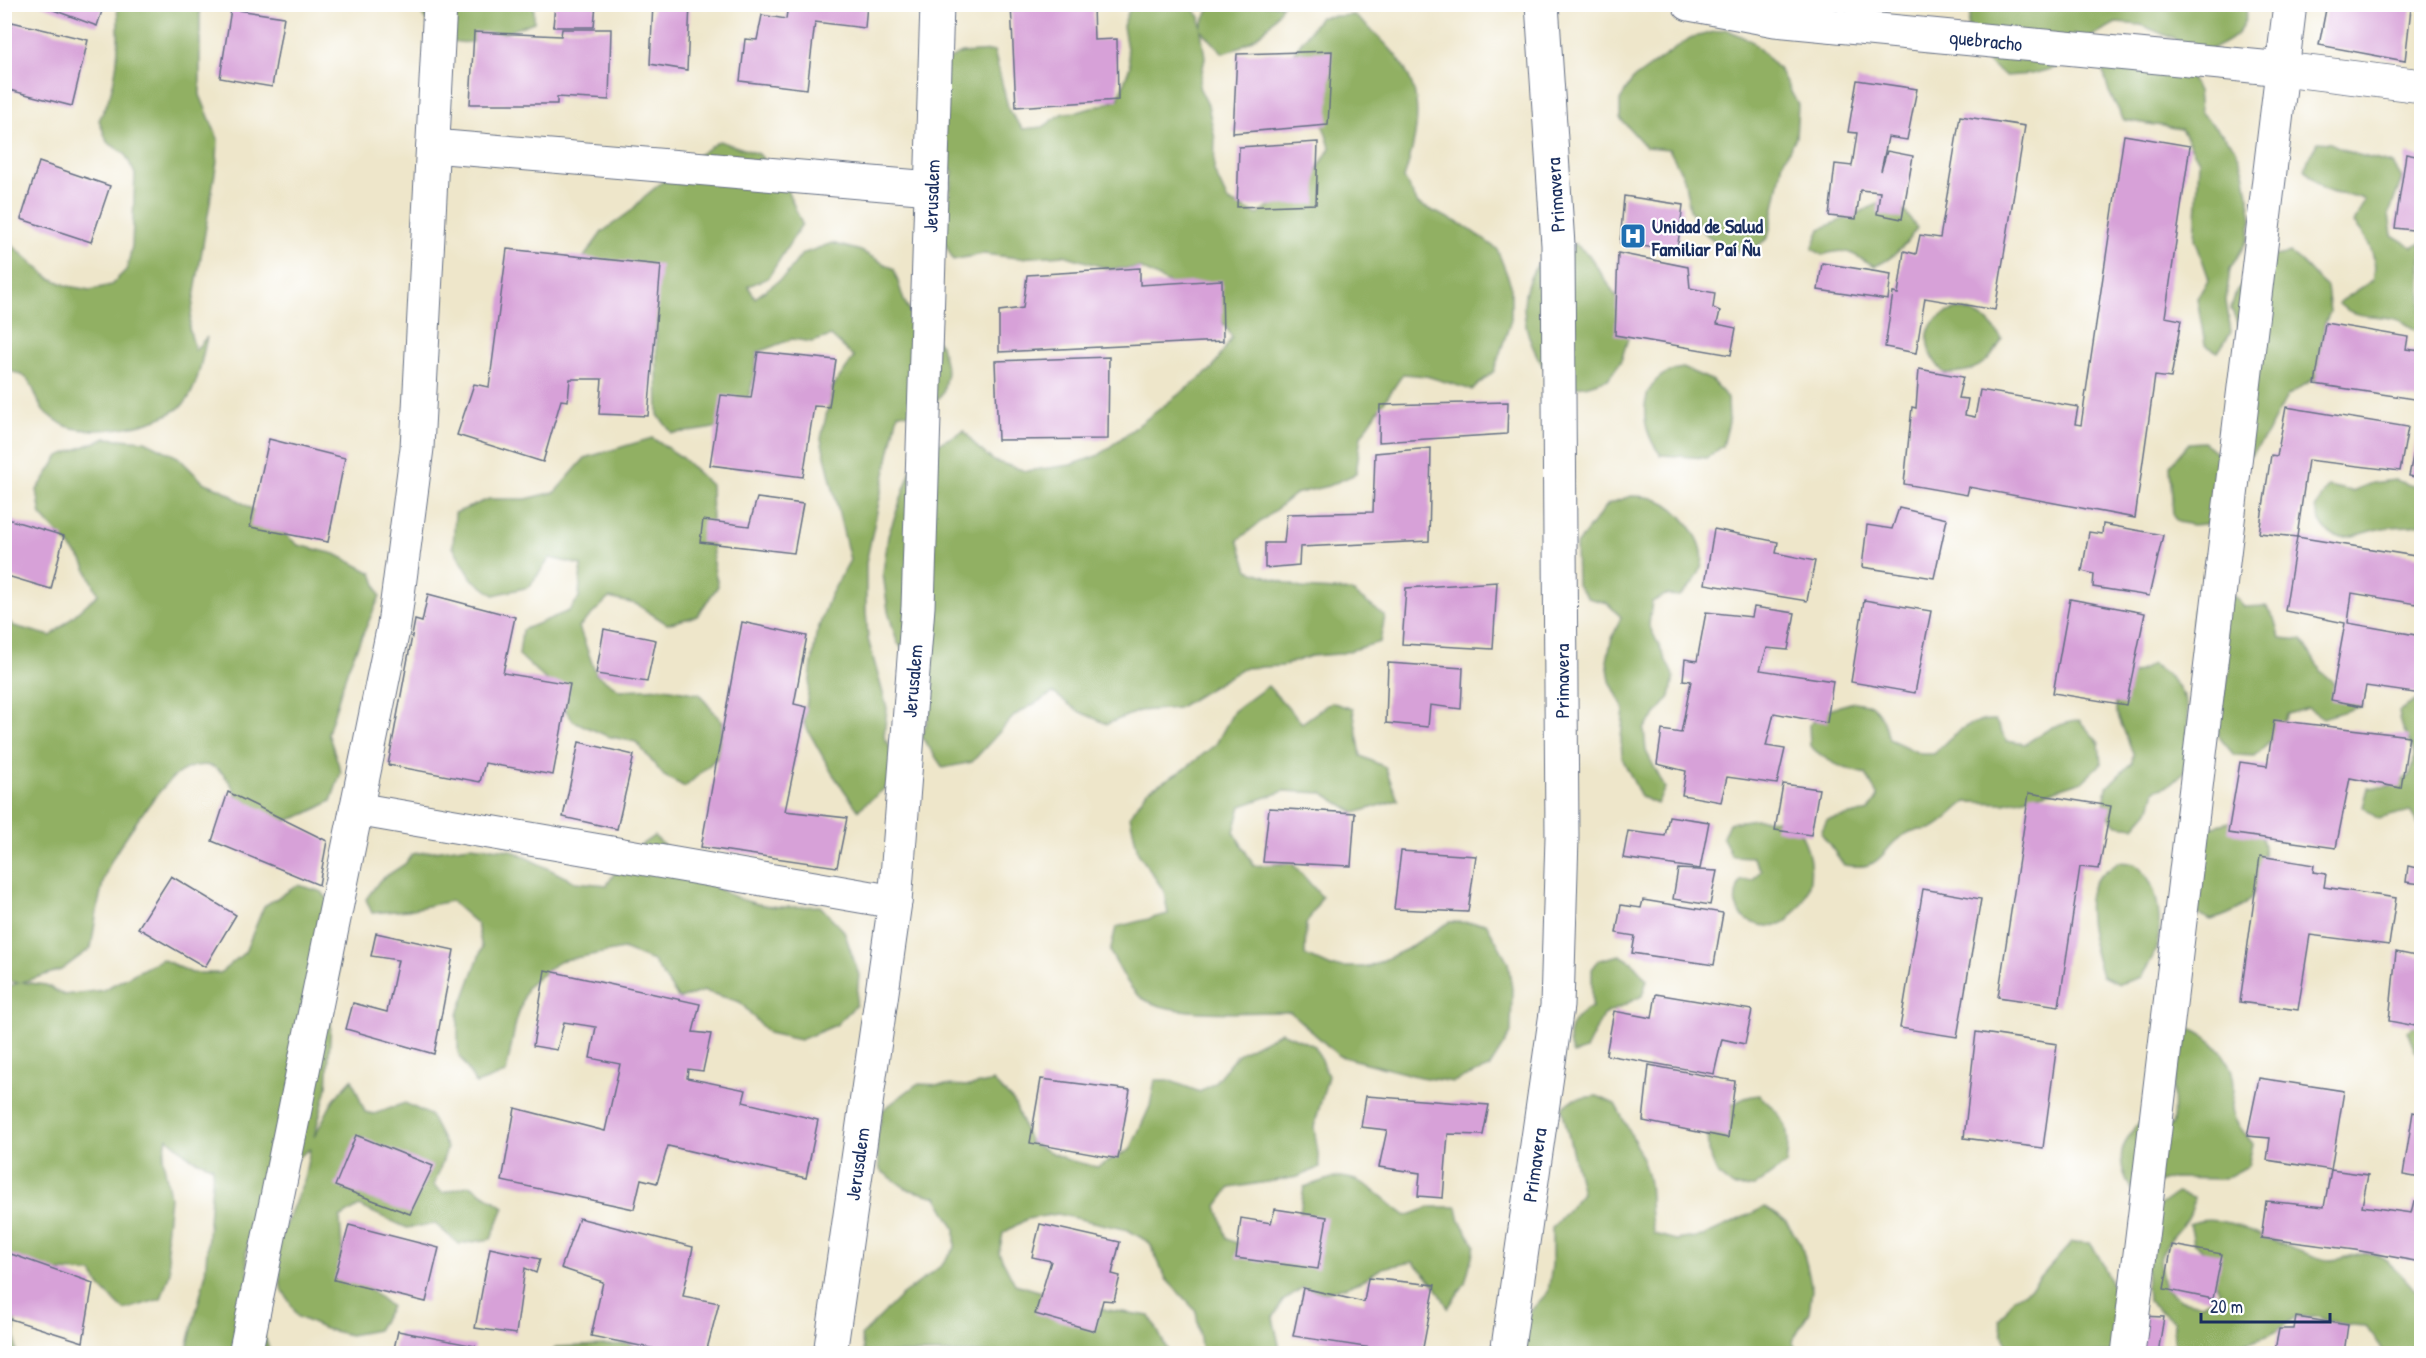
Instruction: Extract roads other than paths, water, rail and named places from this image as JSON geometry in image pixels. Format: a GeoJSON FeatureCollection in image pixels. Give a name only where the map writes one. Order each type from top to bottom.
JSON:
{"type":"FeatureCollection","features":[{"type":"Feature","properties":{"kind":"street"},"geometry":{"type":"LineString","coordinates":[[245,1353],[394,625],[417,448],[440,4]]}},
{"type":"Feature","properties":{"kind":"street","name":"Jerusalem"},"geometry":{"type":"LineString","coordinates":[[830,1353],[895,902],[918,607],[937,4]]}},
{"type":"Feature","properties":{"kind":"street","name":"Primavera"},"geometry":{"type":"LineString","coordinates":[[1507,1353],[1557,1006],[1562,837],[1558,244],[1542,4]]}},
{"type":"Feature","properties":{"kind":"street","name":"quebracho"},"geometry":{"type":"LineString","coordinates":[[1689,4],[1776,20],[2283,69],[2421,86]]}},
{"type":"Feature","properties":{"kind":"street"},"geometry":{"type":"LineString","coordinates":[[2128,1353],[2290,4]]}},
{"type":"Feature","properties":{"kind":"street"},"geometry":{"type":"LineString","coordinates":[[433,146],[931,188]]}},
{"type":"Feature","properties":{"kind":"street"},"geometry":{"type":"LineString","coordinates":[[356,809],[895,902]]}},
{"type":"Feature","properties":{"kind":"place","name":"Unidad de Salud Familiar Paí Ñu"},"geometry":{"type":"Point","coordinates":[1633,236]}}]}
